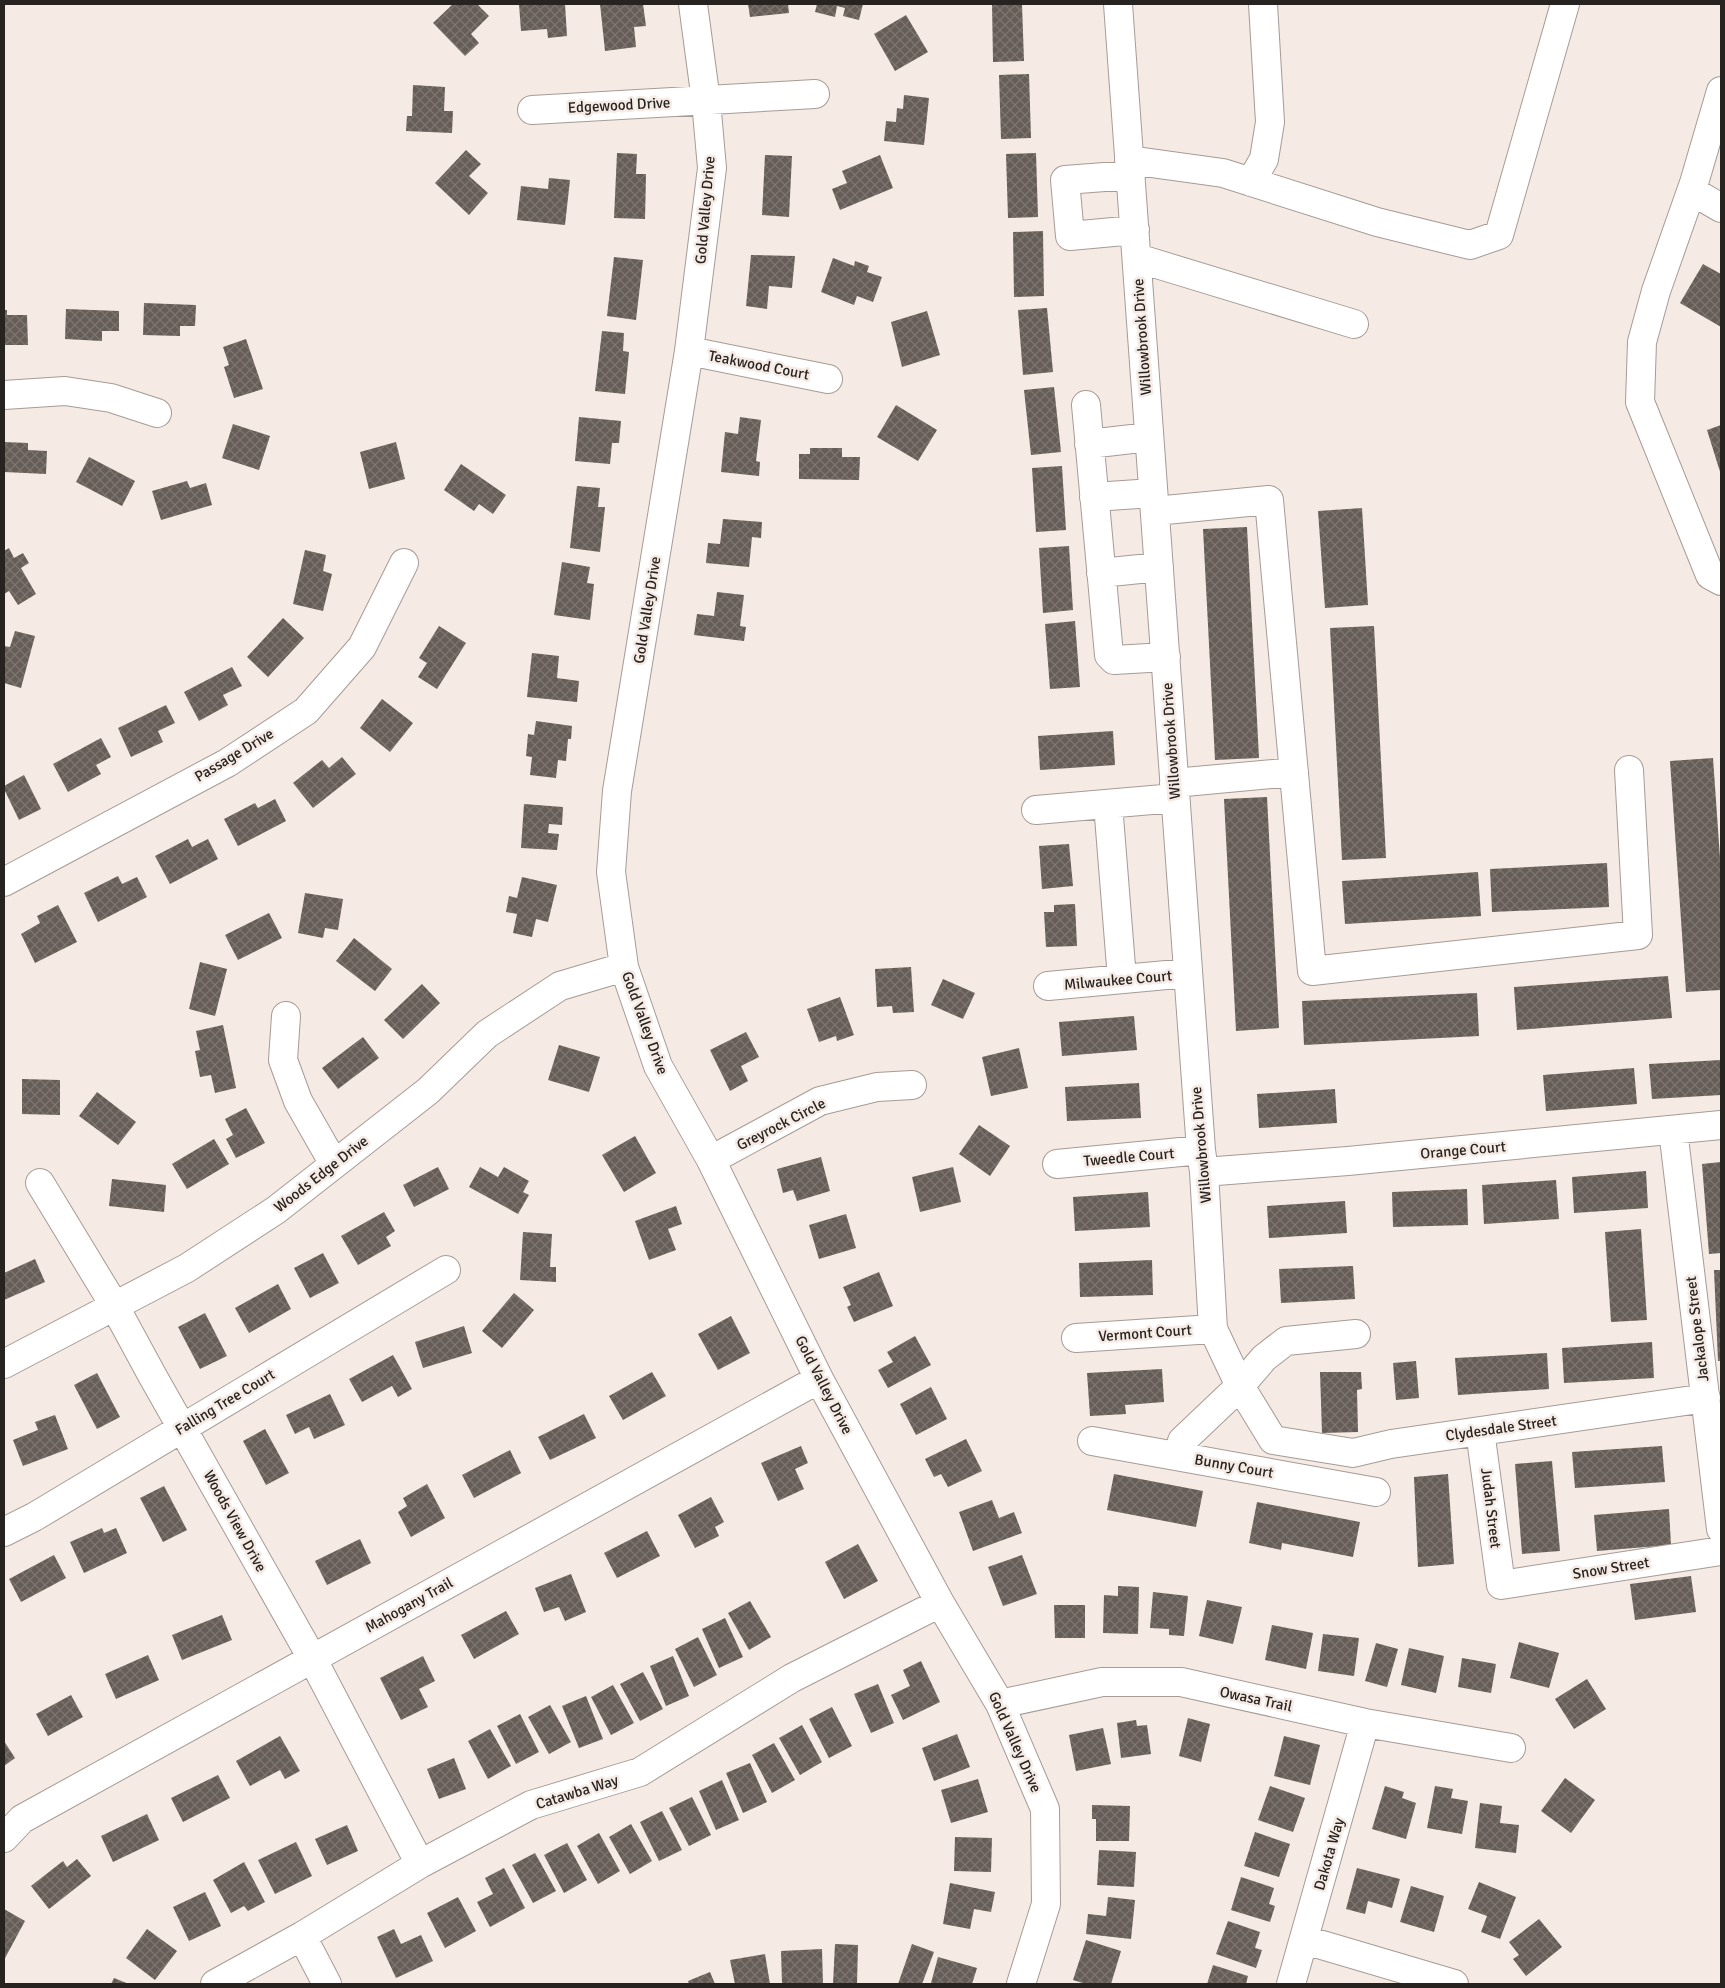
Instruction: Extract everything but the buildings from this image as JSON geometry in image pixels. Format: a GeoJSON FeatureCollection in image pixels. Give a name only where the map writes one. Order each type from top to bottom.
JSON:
{"type":"FeatureCollection","features":[{"type":"Feature","properties":{"kind":"street","name":"Gold Valley Drive"},"geometry":{"type":"LineString","coordinates":[[693,4],[706,101],[712,168],[689,351],[617,791],[611,872],[624,967],[658,1066],[711,1160],[819,1379],[940,1602],[1000,1704],[1045,1809],[1046,1904],[1021,1984]]}},
{"type":"Feature","properties":{"kind":"street","name":"Willowbrook Drive"},"geometry":{"type":"LineString","coordinates":[[1118,4],[1213,1329],[1240,1386],[1273,1440],[1297,1444]]}},
{"type":"Feature","properties":{"kind":"street"},"geometry":{"type":"LineString","coordinates":[[1251,182],[1264,158],[1270,122],[1263,4]]}},
{"type":"Feature","properties":{"kind":"street"},"geometry":{"type":"LineString","coordinates":[[1135,230],[1070,236],[1065,180],[1130,167],[1223,174],[1377,222],[1470,245],[1499,235],[1565,4]]}},
{"type":"Feature","properties":{"kind":"street"},"geometry":{"type":"LineString","coordinates":[[1721,91],[1692,190],[1656,291],[1642,342],[1640,402],[1710,575],[1721,582]]}},
{"type":"Feature","properties":{"kind":"street","name":"Edgewood Drive"},"geometry":{"type":"LineString","coordinates":[[532,110],[815,94]]}},
{"type":"Feature","properties":{"kind":"street"},"geometry":{"type":"LineString","coordinates":[[1692,190],[1721,208]]}},
{"type":"Feature","properties":{"kind":"street"},"geometry":{"type":"LineString","coordinates":[[1137,258],[1354,324]]}},
{"type":"Feature","properties":{"kind":"street","name":"Teakwood Court"},"geometry":{"type":"LineString","coordinates":[[689,351],[828,379]]}},
{"type":"Feature","properties":{"kind":"street"},"geometry":{"type":"LineString","coordinates":[[4,395],[65,391],[111,398],[157,413]]}},
{"type":"Feature","properties":{"kind":"street"},"geometry":{"type":"LineString","coordinates":[[1086,405],[1109,655],[1114,660],[1166,657]]}},
{"type":"Feature","properties":{"kind":"street"},"geometry":{"type":"LineString","coordinates":[[1089,444],[1149,437]]}},
{"type":"Feature","properties":{"kind":"street"},"geometry":{"type":"LineString","coordinates":[[1094,497],[1154,502],[1269,500],[1312,970],[1638,936],[1629,770]]}},
{"type":"Feature","properties":{"kind":"street","name":"Passage Drive"},"geometry":{"type":"LineString","coordinates":[[4,882],[226,763],[306,711],[362,647],[404,563]]}},
{"type":"Feature","properties":{"kind":"street"},"geometry":{"type":"LineString","coordinates":[[1101,573],[1159,567]]}},
{"type":"Feature","properties":{"kind":"street"},"geometry":{"type":"LineString","coordinates":[[1036,810],[1108,804],[1294,772]]}},
{"type":"Feature","properties":{"kind":"street"},"geometry":{"type":"LineString","coordinates":[[1108,804],[1122,979]]}},
{"type":"Feature","properties":{"kind":"street","name":"Woods Edge Drive"},"geometry":{"type":"LineString","coordinates":[[4,1364],[187,1268],[276,1210],[428,1091],[486,1034],[560,986],[624,967]]}},
{"type":"Feature","properties":{"kind":"street","name":"Milwaukee Court"},"geometry":{"type":"LineString","coordinates":[[1048,986],[1188,974]]}},
{"type":"Feature","properties":{"kind":"street"},"geometry":{"type":"LineString","coordinates":[[286,1016],[284,1060],[298,1101],[334,1164]]}},
{"type":"Feature","properties":{"kind":"street","name":"Greyrock Circle"},"geometry":{"type":"LineString","coordinates":[[711,1160],[820,1101],[877,1087],[912,1085]]}},
{"type":"Feature","properties":{"kind":"street","name":"Orange Court"},"geometry":{"type":"LineString","coordinates":[[1202,1161],[1348,1161],[1721,1125]]}},
{"type":"Feature","properties":{"kind":"street","name":"Jackalope Street"},"geometry":{"type":"LineString","coordinates":[[1673,1130],[1721,1528]]}},
{"type":"Feature","properties":{"kind":"street","name":"Tweedle Court"},"geometry":{"type":"LineString","coordinates":[[1057,1164],[1202,1161]]}},
{"type":"Feature","properties":{"kind":"street","name":"Woods View Drive"},"geometry":{"type":"LineString","coordinates":[[40,1183],[114,1305],[312,1658],[420,1864]]}},
{"type":"Feature","properties":{"kind":"street","name":"Falling Tree Court"},"geometry":{"type":"LineString","coordinates":[[4,1532],[34,1517],[446,1270]]}},
{"type":"Feature","properties":{"kind":"street","name":"Vermont Court"},"geometry":{"type":"LineString","coordinates":[[1076,1338],[1213,1329]]}},
{"type":"Feature","properties":{"kind":"street"},"geometry":{"type":"LineString","coordinates":[[1178,1456],[1182,1441],[1240,1386],[1264,1358],[1286,1340],[1356,1334]]}},
{"type":"Feature","properties":{"kind":"street","name":"Mahogany Trail"},"geometry":{"type":"LineString","coordinates":[[4,1838],[22,1819],[819,1379]]}},
{"type":"Feature","properties":{"kind":"street","name":"Clydesdale Street"},"geometry":{"type":"LineString","coordinates":[[1297,1444],[1353,1453],[1391,1444],[1706,1398]]}},
{"type":"Feature","properties":{"kind":"street","name":"Judah Street"},"geometry":{"type":"LineString","coordinates":[[1480,1431],[1501,1586]]}},
{"type":"Feature","properties":{"kind":"street","name":"Bunny Court"},"geometry":{"type":"LineString","coordinates":[[1092,1441],[1376,1492]]}},
{"type":"Feature","properties":{"kind":"street","name":"Snow Street"},"geometry":{"type":"LineString","coordinates":[[1501,1586],[1721,1551]]}},
{"type":"Feature","properties":{"kind":"street","name":"Catawba Way"},"geometry":{"type":"LineString","coordinates":[[215,1984],[302,1936],[420,1864],[531,1806],[640,1772],[792,1678],[940,1602]]}},
{"type":"Feature","properties":{"kind":"street","name":"Owasa Trail"},"geometry":{"type":"LineString","coordinates":[[1000,1704],[1102,1682],[1181,1682],[1365,1723],[1511,1748]]}},
{"type":"Feature","properties":{"kind":"street","name":"Dakota Way"},"geometry":{"type":"LineString","coordinates":[[1291,1984],[1365,1723]]}},
{"type":"Feature","properties":{"kind":"street"},"geometry":{"type":"LineString","coordinates":[[302,1936],[327,1984]]}},
{"type":"Feature","properties":{"kind":"street"},"geometry":{"type":"LineString","coordinates":[[1305,1940],[1454,1984]]}}]}
